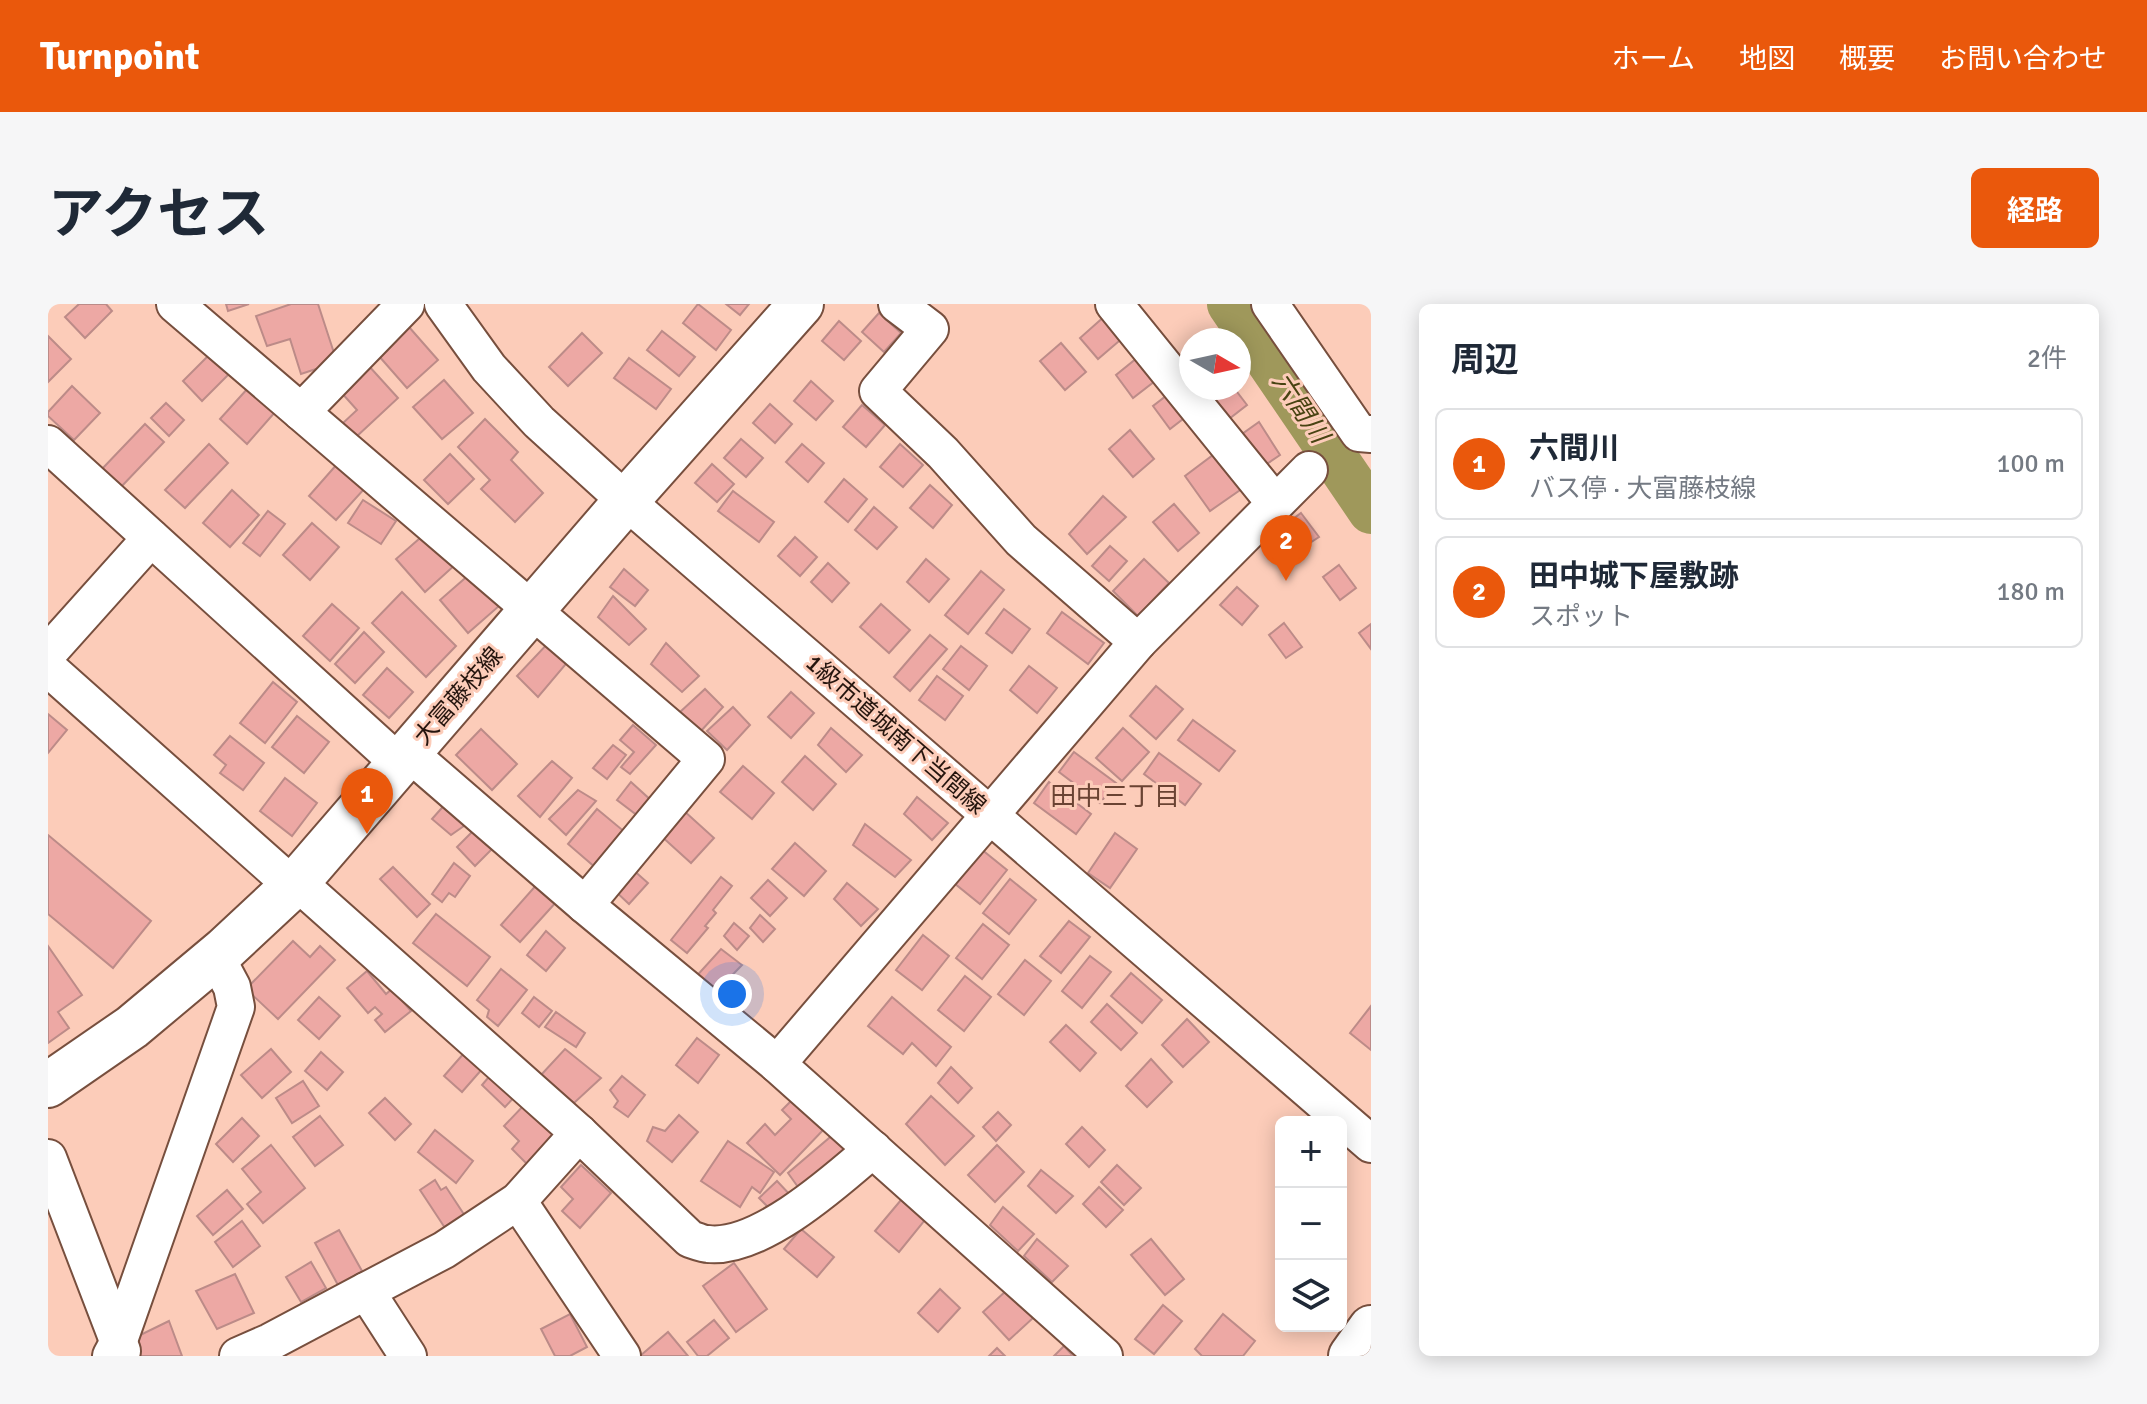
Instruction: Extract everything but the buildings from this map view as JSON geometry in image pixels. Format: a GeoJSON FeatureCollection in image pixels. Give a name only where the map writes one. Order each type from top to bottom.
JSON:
{"type":"FeatureCollection","features":[{"type":"Feature","properties":{"kind":"main road","name":"大富藤枝線"},"geometry":{"type":"LineString","coordinates":[[48,1085],[132,1027],[216,957],[295,884],[801,304]]}},
{"type":"Feature","properties":{"kind":"main road"},"geometry":{"type":"LineString","coordinates":[[1351,1356],[1371,1328]]}},
{"type":"Feature","properties":{"kind":"street"},"geometry":{"type":"LineString","coordinates":[[175,304],[706,759],[585,905]]}},
{"type":"Feature","properties":{"kind":"street"},"geometry":{"type":"LineString","coordinates":[[301,412],[406,304]]}},
{"type":"Feature","properties":{"kind":"street","name":"1級市道城南下当間線"},"geometry":{"type":"LineString","coordinates":[[443,304],[489,368],[539,422],[626,501],[1371,1144]]}},
{"type":"Feature","properties":{"kind":"street"},"geometry":{"type":"LineString","coordinates":[[897,304],[930,329],[878,391],[943,453],[1021,540],[1138,642]]}},
{"type":"Feature","properties":{"kind":"street"},"geometry":{"type":"LineString","coordinates":[[1114,304],[1275,503]]}},
{"type":"Feature","properties":{"kind":"street"},"geometry":{"type":"LineString","coordinates":[[1270,304],[1359,433],[1371,434]]}},
{"type":"Feature","properties":{"kind":"street"},"geometry":{"type":"LineString","coordinates":[[48,444],[404,758],[777,1064],[1104,1356]]}},
{"type":"Feature","properties":{"kind":"street"},"geometry":{"type":"LineString","coordinates":[[777,1064],[1138,642],[1309,470]]}},
{"type":"Feature","properties":{"kind":"street"},"geometry":{"type":"LineString","coordinates":[[48,653],[151,538]]}},
{"type":"Feature","properties":{"kind":"street"},"geometry":{"type":"LineString","coordinates":[[48,668],[579,1133],[690,1239],[709,1245],[728,1243],[760,1231],[808,1205],[873,1149]]}},
{"type":"Feature","properties":{"kind":"street"},"geometry":{"type":"LineString","coordinates":[[118,1352],[236,1007],[232,987],[216,957]]}},
{"type":"Feature","properties":{"kind":"street"},"geometry":{"type":"LineString","coordinates":[[238,1356],[444,1250],[518,1201],[579,1133]]}},
{"type":"Feature","properties":{"kind":"street"},"geometry":{"type":"LineString","coordinates":[[48,1158],[118,1352]]}},
{"type":"Feature","properties":{"kind":"street"},"geometry":{"type":"LineString","coordinates":[[518,1201],[622,1356]]}},
{"type":"Feature","properties":{"kind":"street"},"geometry":{"type":"LineString","coordinates":[[366,1291],[408,1356]]}},
{"type":"Feature","properties":{"kind":"waterway","name":"六間川"},"geometry":{"type":"LineString","coordinates":[[1230,304],[1371,511]]}},
{"type":"Feature","properties":{"kind":"place","name":"田中城下屋敷跡"},"geometry":{"type":"Point","coordinates":[1286,581]}},
{"type":"Feature","properties":{"kind":"place","name":"六間川"},"geometry":{"type":"Point","coordinates":[367,834]}},
{"type":"Feature","properties":{"kind":"district","name":"田中三丁目"},"geometry":{"type":"Point","coordinates":[1115,797]}}]}
